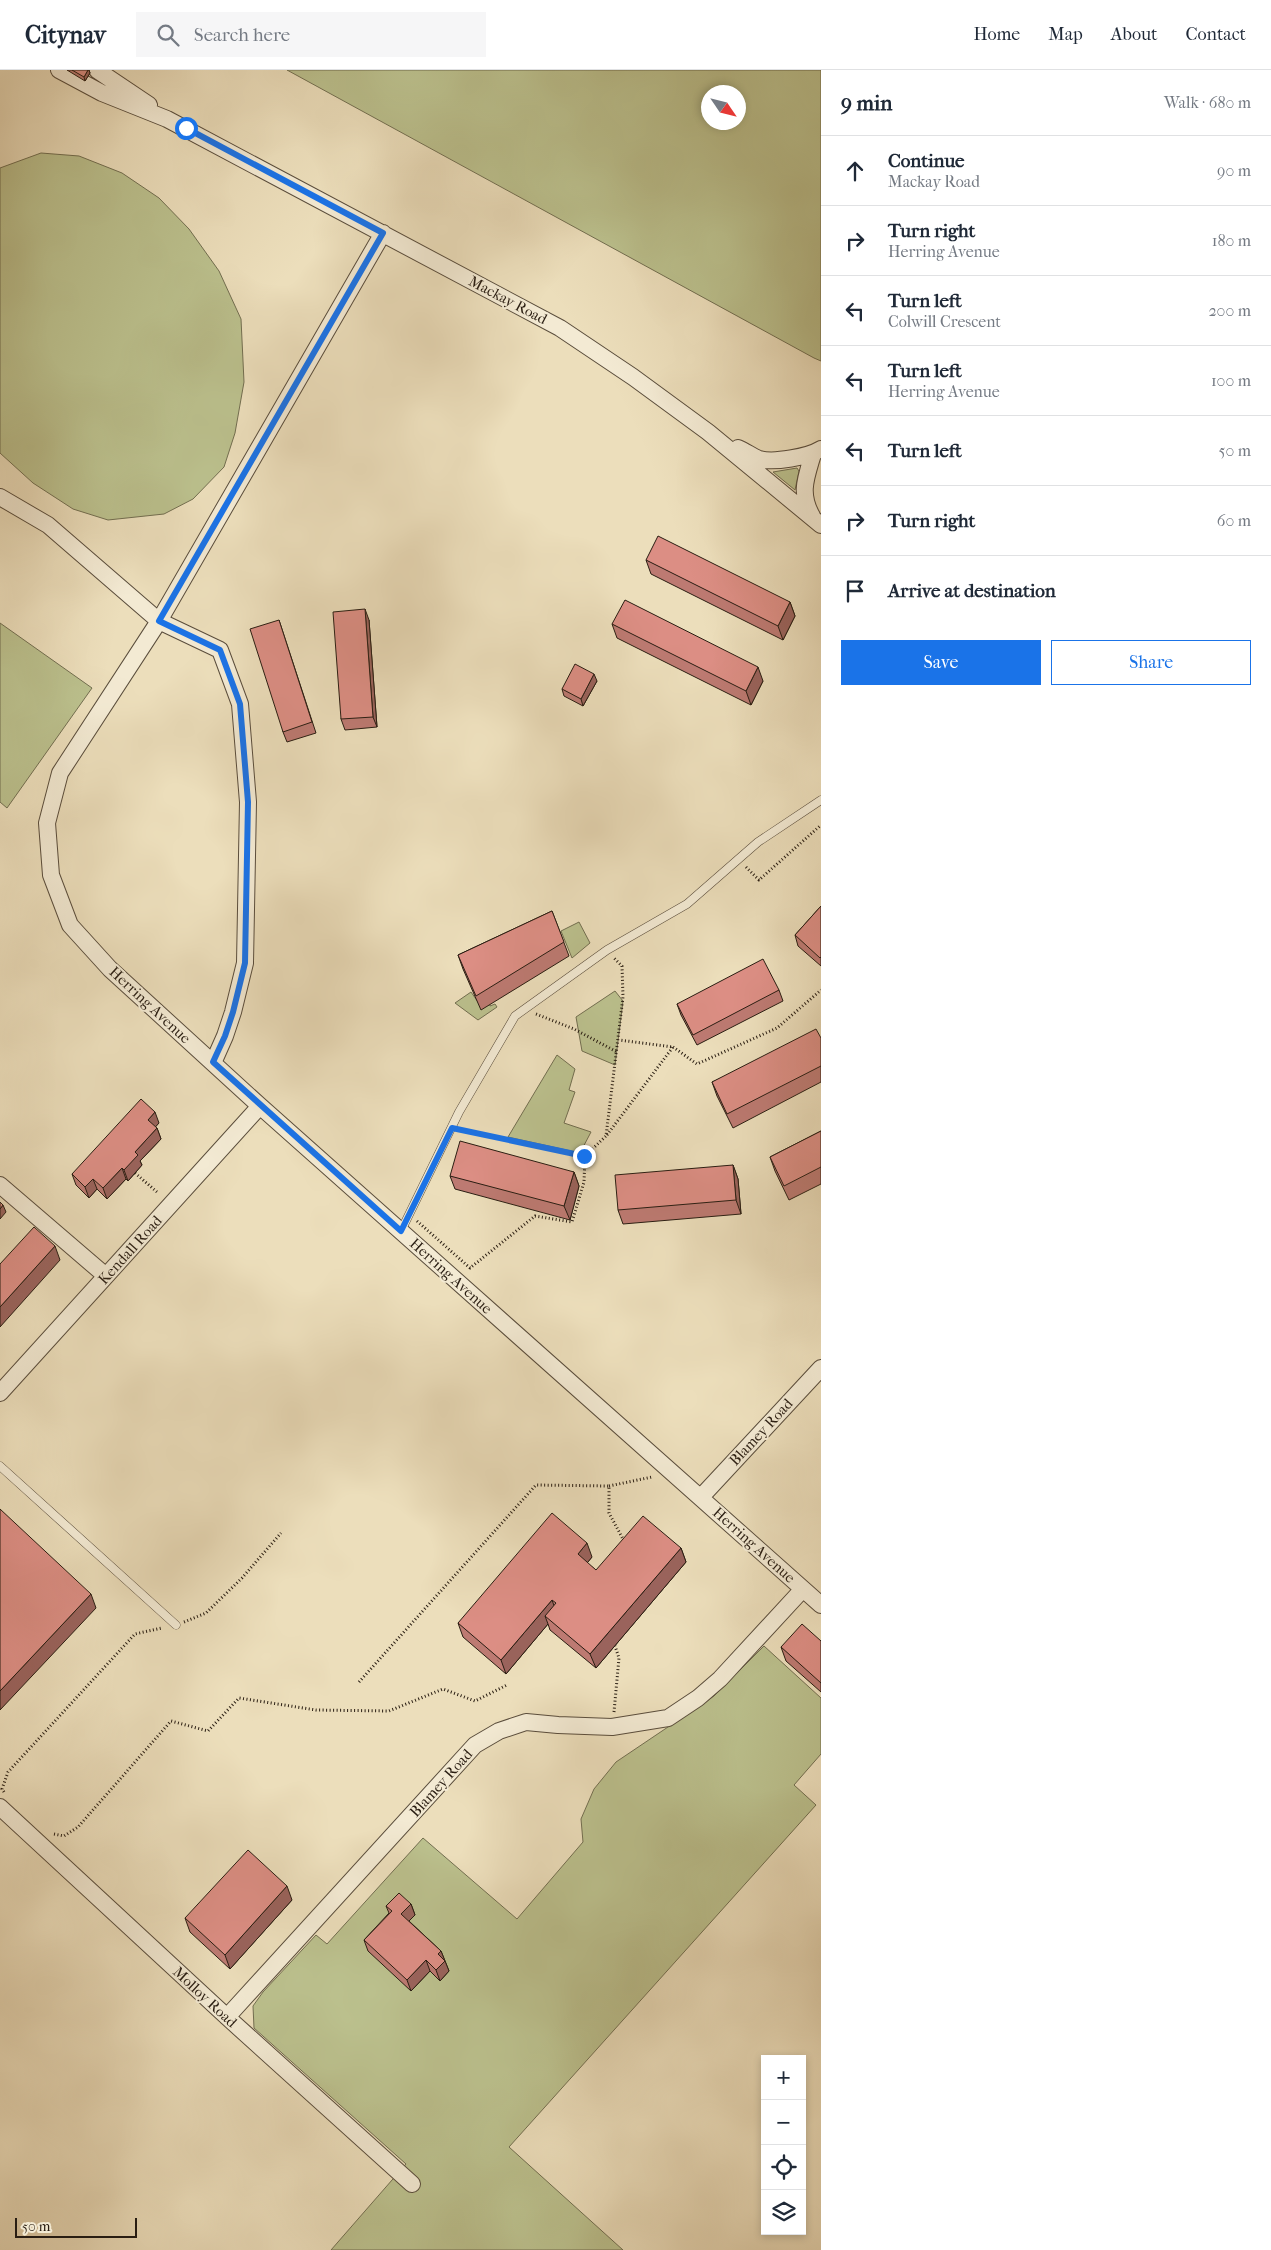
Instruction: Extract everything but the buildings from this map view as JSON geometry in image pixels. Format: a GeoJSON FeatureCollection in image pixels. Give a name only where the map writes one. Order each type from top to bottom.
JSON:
{"type":"FeatureCollection","features":[{"type":"Feature","properties":{"kind":"street","name":"Mackay Road"},"geometry":{"type":"LineString","coordinates":[[59,70],[102,93],[167,119],[560,328],[633,377],[708,432],[818,522]]}},
{"type":"Feature","properties":{"kind":"street","name":"Mackay Road"},"geometry":{"type":"LineString","coordinates":[[97,70],[118,82],[167,119]]}},
{"type":"Feature","properties":{"kind":"street","name":"Herring Avenue"},"geometry":{"type":"LineString","coordinates":[[383,233],[159,621],[60,773],[47,823],[51,875],[70,925],[110,969],[260,1106],[674,1472],[821,1605]]}},
{"type":"Feature","properties":{"kind":"street"},"geometry":{"type":"LineString","coordinates":[[708,432],[760,459],[780,459],[817,451]]}},
{"type":"Feature","properties":{"kind":"street"},"geometry":{"type":"LineString","coordinates":[[817,451],[804,485],[805,503],[818,522]]}},
{"type":"Feature","properties":{"kind":"street"},"geometry":{"type":"LineString","coordinates":[[0,497],[48,525],[159,621],[220,650],[240,704],[248,802],[245,963],[233,1012],[213,1062]]}},
{"type":"Feature","properties":{"kind":"street","name":"Kendall Road"},"geometry":{"type":"LineString","coordinates":[[0,1393],[260,1106]]}},
{"type":"Feature","properties":{"kind":"street"},"geometry":{"type":"LineString","coordinates":[[0,1185],[106,1276]]}},
{"type":"Feature","properties":{"kind":"street","name":"Blamey Road"},"geometry":{"type":"LineString","coordinates":[[701,1497],[821,1368]]}},
{"type":"Feature","properties":{"kind":"street","name":"Blamey Road"},"geometry":{"type":"LineString","coordinates":[[227,2018],[475,1745],[499,1731],[526,1722],[612,1727],[668,1718],[698,1698],[720,1679],[803,1589]]}},
{"type":"Feature","properties":{"kind":"street","name":"Molloy Road"},"geometry":{"type":"LineString","coordinates":[[3,1800],[227,2018],[412,2184]]}},
{"type":"Feature","properties":{"kind":"lane"},"geometry":{"type":"LineString","coordinates":[[401,1231],[452,1128],[515,1016],[607,950],[686,904],[758,842],[821,800]]}},
{"type":"Feature","properties":{"kind":"lane"},"geometry":{"type":"LineString","coordinates":[[0,1466],[176,1625]]}},
{"type":"Feature","properties":{"kind":"path"},"geometry":{"type":"LineString","coordinates":[[738,859],[759,880],[821,825]]}},
{"type":"Feature","properties":{"kind":"path"},"geometry":{"type":"LineString","coordinates":[[606,1136],[623,997],[622,966],[607,950]]}},
{"type":"Feature","properties":{"kind":"path"},"geometry":{"type":"LineString","coordinates":[[619,1040],[673,1047],[697,1064],[777,1028],[821,990]]}},
{"type":"Feature","properties":{"kind":"path"},"geometry":{"type":"LineString","coordinates":[[526,1009],[574,1029],[617,1052]]}},
{"type":"Feature","properties":{"kind":"path"},"geometry":{"type":"LineString","coordinates":[[409,1214],[470,1268],[535,1216],[572,1222],[584,1182],[584,1156],[606,1136],[673,1047]]}},
{"type":"Feature","properties":{"kind":"path"},"geometry":{"type":"LineString","coordinates":[[452,1128],[584,1156]]}},
{"type":"Feature","properties":{"kind":"path"},"geometry":{"type":"LineString","coordinates":[[135,1173],[157,1192]]}},
{"type":"Feature","properties":{"kind":"path"},"geometry":{"type":"LineString","coordinates":[[359,1682],[536,1485],[609,1486],[674,1472]]}},
{"type":"Feature","properties":{"kind":"path"},"geometry":{"type":"LineString","coordinates":[[609,1486],[609,1513],[625,1544]]}},
{"type":"Feature","properties":{"kind":"path"},"geometry":{"type":"LineString","coordinates":[[3,1800],[2,1788],[8,1772],[135,1634],[176,1625],[206,1613],[242,1578],[281,1533]]}},
{"type":"Feature","properties":{"kind":"path"},"geometry":{"type":"LineString","coordinates":[[612,1727],[619,1658],[615,1646]]}},
{"type":"Feature","properties":{"kind":"path"},"geometry":{"type":"LineString","coordinates":[[47,1833],[64,1836],[78,1827],[171,1721],[208,1731],[239,1698],[316,1710],[389,1711],[443,1689],[475,1701],[507,1686]]}},
{"type":"Feature","properties":{"kind":"green space"},"geometry":{"type":"Polygon","coordinates":[[[287,70],[821,70],[821,361],[814,358],[287,70]]]}},
{"type":"Feature","properties":{"kind":"green space"},"geometry":{"type":"Polygon","coordinates":[[[41,153],[79,156],[122,173],[159,198],[189,229],[219,271],[241,319],[244,382],[235,433],[224,467],[193,499],[164,514],[108,520],[73,509],[33,483],[0,453],[0,168],[41,153]]]}},
{"type":"Feature","properties":{"kind":"green space"},"geometry":{"type":"Polygon","coordinates":[[[797,468],[799,471],[795,490],[773,472],[797,468]]]}},
{"type":"Feature","properties":{"kind":"green space"},"geometry":{"type":"Polygon","coordinates":[[[0,623],[92,688],[7,808],[0,802],[0,623]]]}},
{"type":"Feature","properties":{"kind":"green space"},"geometry":{"type":"Polygon","coordinates":[[[579,922],[590,943],[572,958],[561,931],[579,922]]]}},
{"type":"Feature","properties":{"kind":"green space"},"geometry":{"type":"Polygon","coordinates":[[[615,991],[623,1001],[615,1065],[582,1051],[576,1017],[615,991]]]}},
{"type":"Feature","properties":{"kind":"green space"},"geometry":{"type":"Polygon","coordinates":[[[471,992],[478,1002],[488,997],[490,1006],[495,1004],[497,1007],[478,1020],[455,1003],[471,992]]]}},
{"type":"Feature","properties":{"kind":"green space"},"geometry":{"type":"Polygon","coordinates":[[[557,1055],[575,1069],[569,1090],[575,1092],[564,1123],[591,1132],[580,1153],[508,1137],[557,1055]]]}},
{"type":"Feature","properties":{"kind":"green space"},"geometry":{"type":"Polygon","coordinates":[[[764,1646],[821,1698],[821,1754],[794,1785],[816,1805],[509,2147],[623,2250],[331,2250],[406,2164],[254,2028],[253,2006],[263,1992],[316,1935],[327,1944],[423,1838],[517,1919],[583,1842],[581,1819],[594,1789],[616,1762],[714,1696],[764,1646]]]}},
{"type":"Feature","properties":{"kind":"route"},"geometry":{"type":"LineString","coordinates":[[186,128],[383,233],[159,621],[220,650],[240,704],[248,802],[245,963],[233,1012],[213,1062],[401,1231],[452,1128],[584,1156]]}}]}
